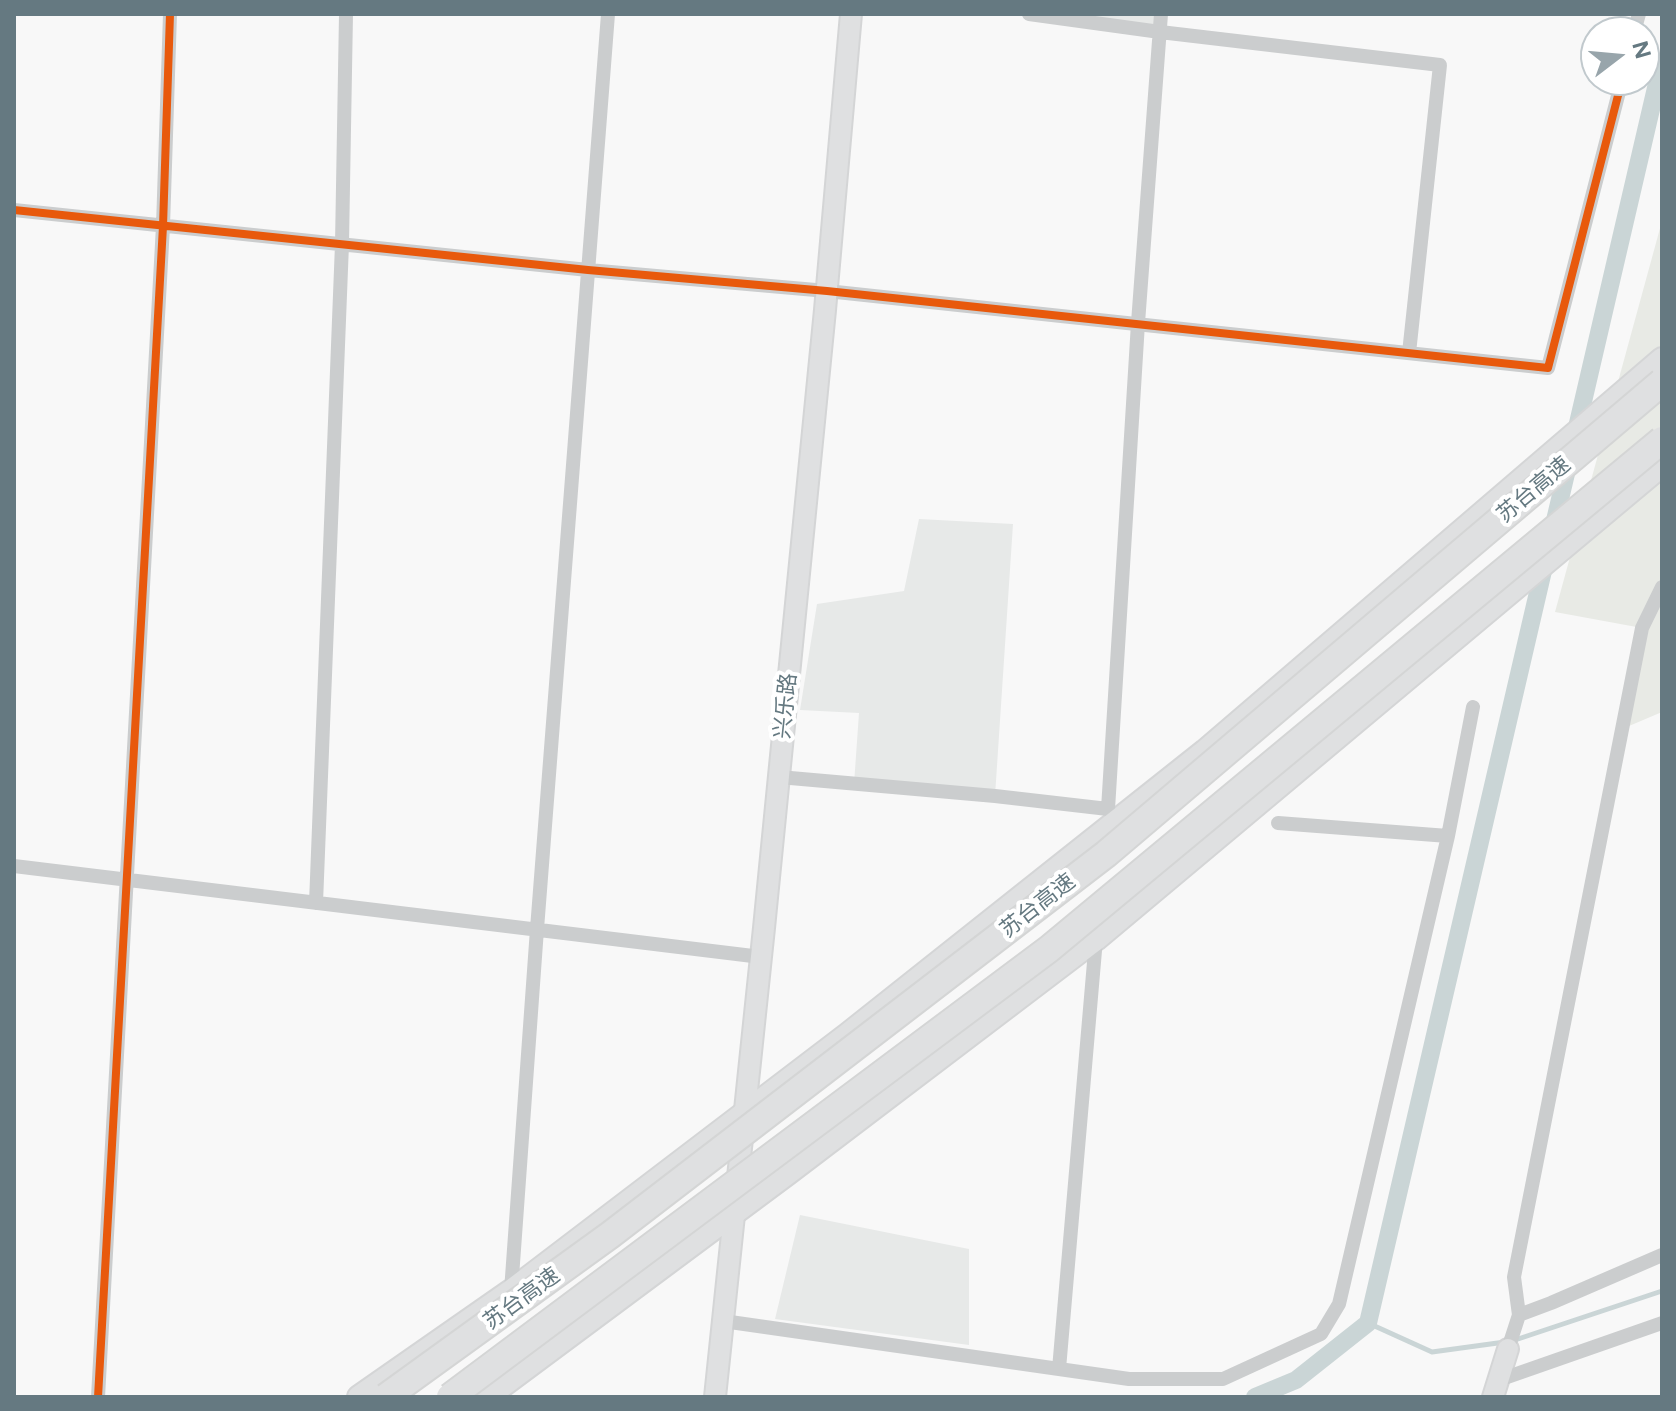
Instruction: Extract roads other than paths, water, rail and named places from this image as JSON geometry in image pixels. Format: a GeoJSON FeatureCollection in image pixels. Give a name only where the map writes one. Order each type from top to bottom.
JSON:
{"type":"FeatureCollection","features":[{"type":"Feature","properties":{"kind":"highway","name":"苏台高速"},"geometry":{"type":"LineString","coordinates":[[386,1397],[610,1235],[1106,854],[1662,382]]}},
{"type":"Feature","properties":{"kind":"highway","name":"苏台高速"},"geometry":{"type":"LineString","coordinates":[[450,1397],[1049,949],[1662,440]]}},
{"type":"Feature","properties":{"kind":"main road","name":"兴乐路"},"geometry":{"type":"LineString","coordinates":[[715,1397],[827,291],[851,14]]}},
{"type":"Feature","properties":{"kind":"main road"},"geometry":{"type":"LineString","coordinates":[[359,1397],[511,1291],[847,1035],[1205,751],[1662,359]]}},
{"type":"Feature","properties":{"kind":"main road"},"geometry":{"type":"LineString","coordinates":[[495,1394],[1096,939],[1662,465]]}},
{"type":"Feature","properties":{"kind":"main road"},"geometry":{"type":"LineString","coordinates":[[1496,1388],[1511,1341]]}},
{"type":"Feature","properties":{"kind":"street"},"geometry":{"type":"LineString","coordinates":[[98,1397],[163,226],[170,14]]}},
{"type":"Feature","properties":{"kind":"street"},"geometry":{"type":"LineString","coordinates":[[316,903],[342,244],[346,14]]}},
{"type":"Feature","properties":{"kind":"street"},"geometry":{"type":"LineString","coordinates":[[511,1291],[608,14]]}},
{"type":"Feature","properties":{"kind":"street"},"geometry":{"type":"LineString","coordinates":[[1029,14],[1440,65],[1409,353]]}},
{"type":"Feature","properties":{"kind":"street"},"geometry":{"type":"LineString","coordinates":[[779,777],[1108,809],[1161,14]]}},
{"type":"Feature","properties":{"kind":"street"},"geometry":{"type":"LineString","coordinates":[[14,210],[1138,323],[1548,368],[1618,96]]}},
{"type":"Feature","properties":{"kind":"street"},"geometry":{"type":"LineString","coordinates":[[1511,1341],[1519,1315],[1514,1277],[1522,1232],[1642,628],[1662,587]]}},
{"type":"Feature","properties":{"kind":"street"},"geometry":{"type":"LineString","coordinates":[[723,1321],[1129,1379],[1223,1379],[1321,1334],[1339,1304],[1448,836],[1473,707]]}},
{"type":"Feature","properties":{"kind":"street"},"geometry":{"type":"LineString","coordinates":[[1278,823],[1448,836]]}},
{"type":"Feature","properties":{"kind":"street"},"geometry":{"type":"LineString","coordinates":[[14,866],[761,957]]}},
{"type":"Feature","properties":{"kind":"street"},"geometry":{"type":"LineString","coordinates":[[1059,1369],[1096,939]]}},
{"type":"Feature","properties":{"kind":"street"},"geometry":{"type":"LineString","coordinates":[[1519,1315],[1662,1255]]}},
{"type":"Feature","properties":{"kind":"street"},"geometry":{"type":"LineString","coordinates":[[1496,1388],[1662,1323]]}},
{"type":"Feature","properties":{"kind":"waterway"},"geometry":{"type":"LineString","coordinates":[[1575,436],[1662,62]]}},
{"type":"Feature","properties":{"kind":"waterway"},"geometry":{"type":"LineString","coordinates":[[1552,533],[1569,461]]}},
{"type":"Feature","properties":{"kind":"waterway"},"geometry":{"type":"LineString","coordinates":[[1255,1397],[1296,1380],[1368,1323],[1546,558]]}},
{"type":"Feature","properties":{"kind":"waterway"},"geometry":{"type":"LineString","coordinates":[[1515,1340],[1662,1291]]}},
{"type":"Feature","properties":{"kind":"waterway"},"geometry":{"type":"LineString","coordinates":[[1368,1323],[1432,1352],[1505,1342]]}}]}
